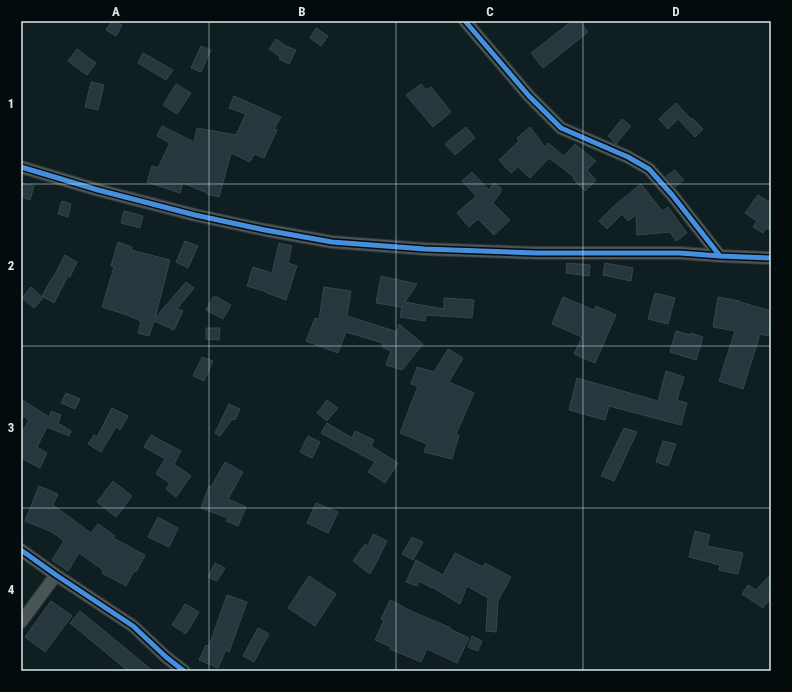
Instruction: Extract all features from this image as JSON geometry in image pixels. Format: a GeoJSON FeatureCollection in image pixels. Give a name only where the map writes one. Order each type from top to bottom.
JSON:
{"type":"FeatureCollection","features":[{"type":"Feature","properties":{"kind":"street"},"geometry":{"type":"LineString","coordinates":[[465,21],[529,96],[560,128],[628,158],[649,169],[673,196],[720,256]]}},
{"type":"Feature","properties":{"kind":"street"},"geometry":{"type":"LineString","coordinates":[[21,167],[98,190],[195,215],[332,242],[425,249],[521,253],[680,253],[771,258]]}},
{"type":"Feature","properties":{"kind":"street"},"geometry":{"type":"LineString","coordinates":[[21,550],[133,626],[166,657],[184,671]]}},
{"type":"Feature","properties":{"kind":"street"},"geometry":{"type":"LineString","coordinates":[[21,622],[56,575]]}},
{"type":"Feature","properties":{"kind":"building"},"geometry":{"type":"Polygon","coordinates":[[[112,21],[116,21],[122,25],[116,36],[106,30],[112,21]]]}},
{"type":"Feature","properties":{"kind":"building"},"geometry":{"type":"Polygon","coordinates":[[[572,21],[579,21],[588,32],[543,68],[531,53],[572,21]]]}},
{"type":"Feature","properties":{"kind":"building"},"geometry":{"type":"Polygon","coordinates":[[[316,28],[328,36],[321,46],[310,38],[316,28]]]}},
{"type":"Feature","properties":{"kind":"building"},"geometry":{"type":"Polygon","coordinates":[[[276,39],[286,46],[296,50],[289,64],[279,59],[280,57],[269,49],[276,39]]]}},
{"type":"Feature","properties":{"kind":"building"},"geometry":{"type":"Polygon","coordinates":[[[201,46],[211,50],[201,72],[191,68],[201,46]]]}},
{"type":"Feature","properties":{"kind":"building"},"geometry":{"type":"Polygon","coordinates":[[[77,49],[96,63],[87,75],[68,61],[77,49]]]}},
{"type":"Feature","properties":{"kind":"building"},"geometry":{"type":"Polygon","coordinates":[[[143,53],[173,70],[166,80],[138,63],[143,53]]]}},
{"type":"Feature","properties":{"kind":"building"},"geometry":{"type":"Polygon","coordinates":[[[91,82],[104,85],[98,110],[85,107],[91,82]]]}},
{"type":"Feature","properties":{"kind":"building"},"geometry":{"type":"Polygon","coordinates":[[[176,84],[191,93],[177,114],[163,105],[176,84]]]}},
{"type":"Feature","properties":{"kind":"building"},"geometry":{"type":"Polygon","coordinates":[[[421,84],[426,90],[431,87],[451,112],[433,127],[406,95],[421,84]]]}},
{"type":"Feature","properties":{"kind":"building"},"geometry":{"type":"Polygon","coordinates":[[[234,96],[281,117],[274,129],[277,130],[264,158],[254,154],[250,162],[231,153],[219,197],[207,194],[183,183],[180,193],[147,182],[152,166],[158,168],[170,143],[157,136],[162,126],[194,142],[197,128],[236,135],[246,114],[229,108],[234,96]]]}},
{"type":"Feature","properties":{"kind":"building"},"geometry":{"type":"Polygon","coordinates":[[[676,103],[703,129],[695,137],[678,119],[668,129],[659,119],[676,103]]]}},
{"type":"Feature","properties":{"kind":"building"},"geometry":{"type":"Polygon","coordinates":[[[622,119],[631,126],[616,144],[608,136],[622,119]]]}},
{"type":"Feature","properties":{"kind":"building"},"geometry":{"type":"Polygon","coordinates":[[[466,127],[475,138],[455,155],[445,144],[466,127]]]}},
{"type":"Feature","properties":{"kind":"building"},"geometry":{"type":"Polygon","coordinates":[[[530,127],[545,147],[548,143],[564,156],[575,144],[596,161],[587,170],[596,180],[585,191],[573,179],[574,177],[549,158],[530,178],[518,167],[511,173],[499,160],[519,141],[517,138],[530,127]]]}},
{"type":"Feature","properties":{"kind":"building"},"geometry":{"type":"Polygon","coordinates":[[[675,170],[684,180],[675,187],[666,176],[675,170]]]}},
{"type":"Feature","properties":{"kind":"building"},"geometry":{"type":"Polygon","coordinates":[[[472,172],[489,190],[494,183],[501,188],[501,192],[493,203],[510,220],[494,235],[478,219],[469,227],[457,213],[476,196],[462,181],[472,172]]]}},
{"type":"Feature","properties":{"kind":"building"},"geometry":{"type":"Polygon","coordinates":[[[21,183],[34,186],[30,200],[21,197],[21,183]]]}},
{"type":"Feature","properties":{"kind":"building"},"geometry":{"type":"Polygon","coordinates":[[[641,184],[662,211],[668,207],[687,233],[676,241],[670,232],[637,235],[636,215],[628,221],[622,214],[607,229],[599,221],[615,205],[641,184]]]}},
{"type":"Feature","properties":{"kind":"building"},"geometry":{"type":"Polygon","coordinates":[[[758,195],[771,203],[771,231],[766,228],[763,233],[753,227],[757,221],[745,213],[758,195]]]}},
{"type":"Feature","properties":{"kind":"building"},"geometry":{"type":"Polygon","coordinates":[[[62,201],[71,204],[68,217],[58,214],[62,201]]]}},
{"type":"Feature","properties":{"kind":"building"},"geometry":{"type":"Polygon","coordinates":[[[124,211],[143,216],[140,228],[121,223],[124,211]]]}},
{"type":"Feature","properties":{"kind":"building"},"geometry":{"type":"Polygon","coordinates":[[[185,241],[198,246],[188,268],[176,262],[185,241]]]}},
{"type":"Feature","properties":{"kind":"building"},"geometry":{"type":"Polygon","coordinates":[[[118,242],[132,247],[131,250],[170,260],[155,318],[186,282],[194,288],[177,309],[183,311],[174,330],[154,321],[149,336],[138,333],[141,321],[102,307],[114,267],[111,266],[118,242]]]}},
{"type":"Feature","properties":{"kind":"building"},"geometry":{"type":"Polygon","coordinates":[[[279,243],[292,246],[288,263],[297,266],[286,300],[247,286],[253,267],[272,273],[279,243]]]}},
{"type":"Feature","properties":{"kind":"building"},"geometry":{"type":"Polygon","coordinates":[[[65,255],[77,262],[70,277],[68,276],[54,303],[42,296],[65,255]]]}},
{"type":"Feature","properties":{"kind":"building"},"geometry":{"type":"Polygon","coordinates":[[[567,263],[590,265],[589,276],[566,273],[567,263]]]}},
{"type":"Feature","properties":{"kind":"building"},"geometry":{"type":"Polygon","coordinates":[[[605,263],[633,268],[631,281],[603,275],[605,263]]]}},
{"type":"Feature","properties":{"kind":"building"},"geometry":{"type":"Polygon","coordinates":[[[381,276],[417,284],[405,302],[444,309],[444,298],[474,300],[472,318],[426,315],[425,321],[400,317],[402,306],[376,303],[381,276]]]}},
{"type":"Feature","properties":{"kind":"building"},"geometry":{"type":"Polygon","coordinates":[[[31,287],[43,298],[34,308],[22,298],[31,287]]]}},
{"type":"Feature","properties":{"kind":"building"},"geometry":{"type":"Polygon","coordinates":[[[324,287],[351,291],[347,316],[397,332],[399,324],[423,344],[402,370],[386,365],[391,351],[382,347],[383,343],[346,332],[338,353],[306,341],[315,318],[319,319],[324,287]]]}},
{"type":"Feature","properties":{"kind":"building"},"geometry":{"type":"Polygon","coordinates":[[[655,293],[675,298],[668,324],[648,319],[655,293]]]}},
{"type":"Feature","properties":{"kind":"building"},"geometry":{"type":"Polygon","coordinates":[[[213,297],[217,297],[231,305],[223,319],[206,310],[213,297]]]}},
{"type":"Feature","properties":{"kind":"building"},"geometry":{"type":"Polygon","coordinates":[[[563,297],[594,310],[596,306],[616,315],[595,363],[574,354],[582,337],[552,324],[563,297]]]}},
{"type":"Feature","properties":{"kind":"building"},"geometry":{"type":"Polygon","coordinates":[[[718,297],[740,301],[771,311],[771,326],[768,336],[760,334],[743,389],[719,381],[735,331],[713,327],[718,297]]]}},
{"type":"Feature","properties":{"kind":"building"},"geometry":{"type":"Polygon","coordinates":[[[206,328],[220,328],[219,340],[206,339],[206,328]]]}},
{"type":"Feature","properties":{"kind":"building"},"geometry":{"type":"Polygon","coordinates":[[[676,331],[691,335],[691,333],[703,337],[696,360],[670,352],[676,331]]]}},
{"type":"Feature","properties":{"kind":"building"},"geometry":{"type":"Polygon","coordinates":[[[448,349],[463,358],[449,382],[474,393],[456,434],[459,435],[452,459],[424,452],[427,444],[400,433],[418,386],[411,384],[417,367],[434,372],[448,349]]]}},
{"type":"Feature","properties":{"kind":"building"},"geometry":{"type":"Polygon","coordinates":[[[202,357],[213,361],[204,381],[193,376],[202,357]]]}},
{"type":"Feature","properties":{"kind":"building"},"geometry":{"type":"Polygon","coordinates":[[[666,371],[684,377],[677,400],[687,403],[681,425],[609,406],[605,420],[569,410],[577,378],[658,401],[666,371]]]}},
{"type":"Feature","properties":{"kind":"building"},"geometry":{"type":"Polygon","coordinates":[[[66,393],[80,399],[75,409],[61,403],[66,393]]]}},
{"type":"Feature","properties":{"kind":"building"},"geometry":{"type":"Polygon","coordinates":[[[21,399],[49,417],[51,411],[61,415],[58,423],[71,431],[69,436],[47,427],[37,447],[47,453],[40,468],[21,458],[21,434],[29,420],[21,415],[21,399]]]}},
{"type":"Feature","properties":{"kind":"building"},"geometry":{"type":"Polygon","coordinates":[[[327,400],[338,408],[327,421],[317,413],[327,400]]]}},
{"type":"Feature","properties":{"kind":"building"},"geometry":{"type":"Polygon","coordinates":[[[229,404],[240,409],[235,420],[232,419],[220,436],[215,433],[229,404]]]}},
{"type":"Feature","properties":{"kind":"building"},"geometry":{"type":"Polygon","coordinates":[[[112,408],[128,416],[120,430],[116,427],[101,452],[88,444],[94,435],[97,437],[112,408]]]}},
{"type":"Feature","properties":{"kind":"building"},"geometry":{"type":"Polygon","coordinates":[[[327,423],[352,438],[355,431],[374,440],[371,446],[398,463],[385,483],[368,472],[375,462],[321,433],[327,423]]]}},
{"type":"Feature","properties":{"kind":"building"},"geometry":{"type":"Polygon","coordinates":[[[624,428],[637,432],[614,481],[601,476],[624,428]]]}},
{"type":"Feature","properties":{"kind":"building"},"geometry":{"type":"Polygon","coordinates":[[[151,435],[181,451],[174,464],[191,476],[176,497],[166,489],[170,483],[156,474],[165,459],[144,447],[151,435]]]}},
{"type":"Feature","properties":{"kind":"building"},"geometry":{"type":"Polygon","coordinates":[[[308,436],[320,442],[312,458],[300,452],[308,436]]]}},
{"type":"Feature","properties":{"kind":"building"},"geometry":{"type":"Polygon","coordinates":[[[663,441],[676,444],[668,466],[656,462],[663,441]]]}},
{"type":"Feature","properties":{"kind":"building"},"geometry":{"type":"Polygon","coordinates":[[[225,462],[243,472],[228,499],[246,507],[238,526],[226,521],[228,518],[201,508],[209,486],[211,487],[225,462]]]}},
{"type":"Feature","properties":{"kind":"building"},"geometry":{"type":"Polygon","coordinates":[[[113,481],[132,496],[116,517],[97,502],[113,481]]]}},
{"type":"Feature","properties":{"kind":"building"},"geometry":{"type":"Polygon","coordinates":[[[39,486],[58,494],[53,505],[91,533],[98,524],[115,536],[113,538],[145,555],[136,572],[134,571],[126,586],[102,573],[103,570],[79,553],[68,571],[52,560],[64,541],[52,532],[25,521],[39,486]]]}},
{"type":"Feature","properties":{"kind":"building"},"geometry":{"type":"Polygon","coordinates":[[[316,503],[338,512],[328,533],[307,523],[316,503]]]}},
{"type":"Feature","properties":{"kind":"building"},"geometry":{"type":"Polygon","coordinates":[[[158,517],[178,528],[169,547],[148,537],[158,517]]]}},
{"type":"Feature","properties":{"kind":"building"},"geometry":{"type":"Polygon","coordinates":[[[695,531],[710,535],[707,546],[743,553],[738,574],[719,570],[720,565],[689,557],[695,531]]]}},
{"type":"Feature","properties":{"kind":"building"},"geometry":{"type":"Polygon","coordinates":[[[373,534],[387,541],[370,574],[353,561],[365,544],[368,546],[373,534]]]}},
{"type":"Feature","properties":{"kind":"building"},"geometry":{"type":"Polygon","coordinates":[[[412,537],[423,542],[413,560],[402,554],[412,537]]]}},
{"type":"Feature","properties":{"kind":"building"},"geometry":{"type":"Polygon","coordinates":[[[455,553],[483,567],[485,563],[511,577],[498,601],[496,632],[486,631],[488,598],[467,586],[460,604],[419,581],[417,586],[406,582],[416,560],[443,575],[455,553]]]}},
{"type":"Feature","properties":{"kind":"building"},"geometry":{"type":"Polygon","coordinates":[[[215,563],[225,568],[217,581],[208,577],[215,563]]]}},
{"type":"Feature","properties":{"kind":"building"},"geometry":{"type":"Polygon","coordinates":[[[771,574],[771,597],[763,608],[742,594],[748,585],[756,590],[771,574]]]}},
{"type":"Feature","properties":{"kind":"building"},"geometry":{"type":"Polygon","coordinates":[[[309,576],[336,594],[315,626],[288,608],[309,576]]]}},
{"type":"Feature","properties":{"kind":"building"},"geometry":{"type":"Polygon","coordinates":[[[227,595],[247,602],[229,652],[226,650],[218,668],[199,660],[206,645],[209,646],[227,595]]]}},
{"type":"Feature","properties":{"kind":"building"},"geometry":{"type":"Polygon","coordinates":[[[390,600],[404,608],[451,628],[450,629],[469,638],[457,663],[427,649],[421,662],[390,649],[391,647],[375,640],[384,620],[381,619],[390,600]]]}},
{"type":"Feature","properties":{"kind":"building"},"geometry":{"type":"Polygon","coordinates":[[[51,601],[72,616],[45,652],[25,637],[51,601]]]}},
{"type":"Feature","properties":{"kind":"building"},"geometry":{"type":"Polygon","coordinates":[[[185,604],[199,612],[186,634],[172,625],[185,604]]]}},
{"type":"Feature","properties":{"kind":"building"},"geometry":{"type":"Polygon","coordinates":[[[80,611],[153,671],[128,671],[70,623],[80,611]]]}},
{"type":"Feature","properties":{"kind":"building"},"geometry":{"type":"Polygon","coordinates":[[[258,628],[269,634],[254,662],[243,656],[258,628]]]}},
{"type":"Feature","properties":{"kind":"building"},"geometry":{"type":"Polygon","coordinates":[[[472,636],[482,641],[478,651],[468,647],[472,636]]]}},
{"type":"Feature","properties":{"kind":"cycle path"},"geometry":{"type":"LineString","coordinates":[[465,21],[529,96],[561,128],[628,157],[649,169],[673,196],[720,256]]}},
{"type":"Feature","properties":{"kind":"cycle path"},"geometry":{"type":"LineString","coordinates":[[21,167],[98,190],[195,215],[332,242],[425,249],[537,253],[680,253],[771,258]]}},
{"type":"Feature","properties":{"kind":"cycle path"},"geometry":{"type":"LineString","coordinates":[[21,550],[133,626],[166,657],[184,671]]}}]}
